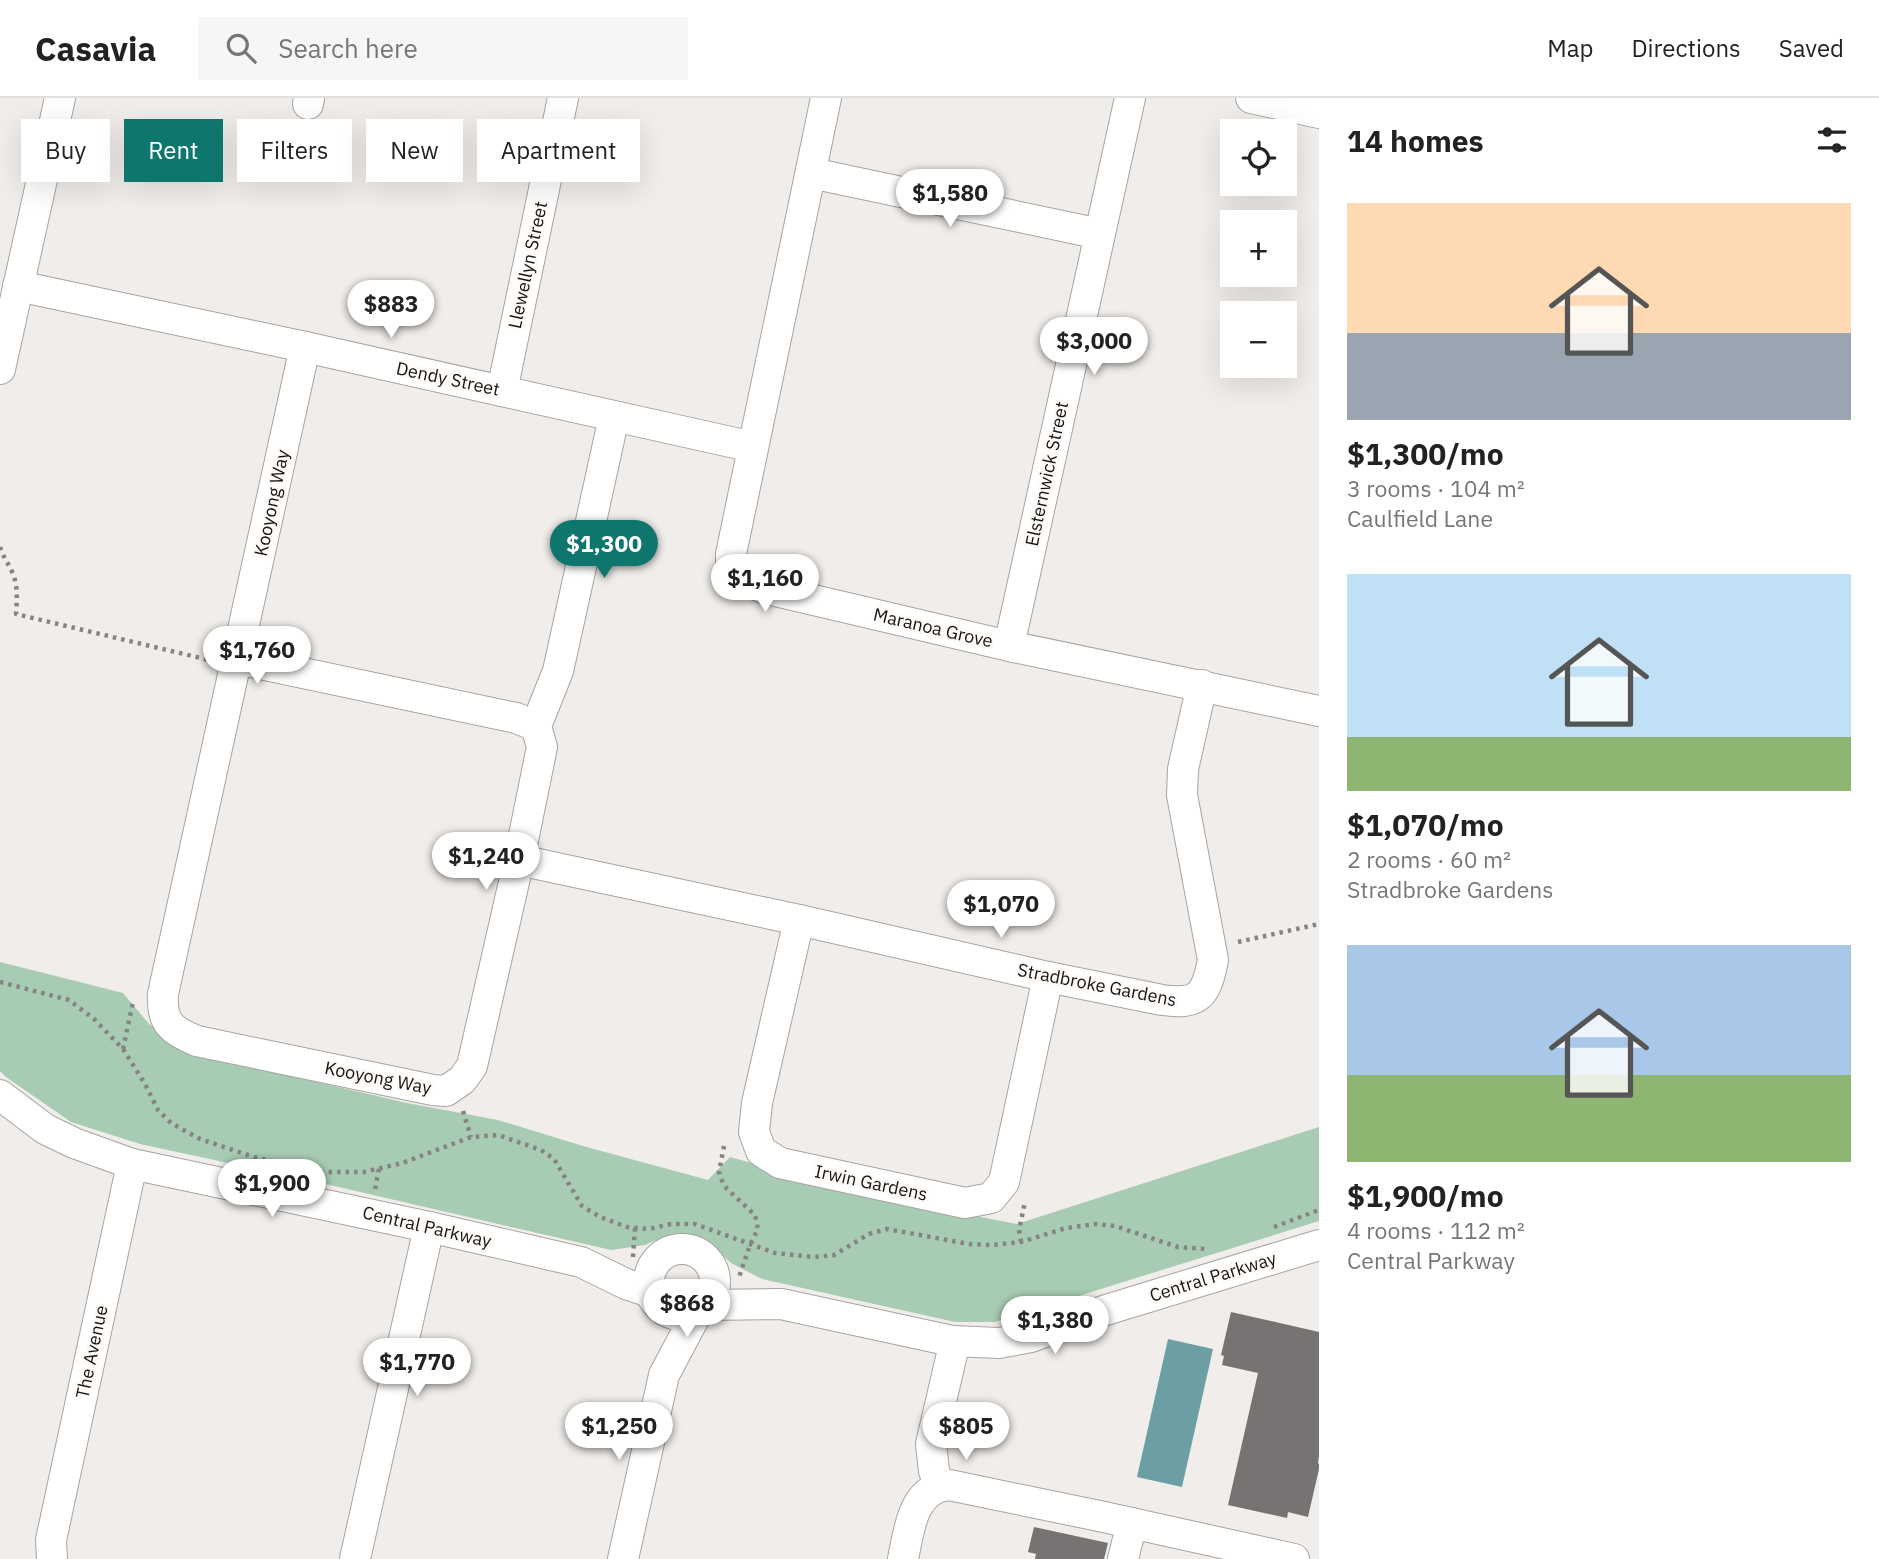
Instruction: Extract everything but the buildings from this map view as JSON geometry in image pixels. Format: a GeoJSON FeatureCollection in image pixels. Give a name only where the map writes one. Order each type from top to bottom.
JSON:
{"type":"FeatureCollection","features":[{"type":"Feature","properties":{"kind":"street"},"geometry":{"type":"LineString","coordinates":[[0,369],[60,98]]}},
{"type":"Feature","properties":{"kind":"street","name":"Llewellyn Street"},"geometry":{"type":"LineString","coordinates":[[502,391],[563,98]]}},
{"type":"Feature","properties":{"kind":"street","name":"Elsternwick Street"},"geometry":{"type":"LineString","coordinates":[[1009,646],[1130,98]]}},
{"type":"Feature","properties":{"kind":"street"},"geometry":{"type":"LineString","coordinates":[[1251,98],[1319,113]]}},
{"type":"Feature","properties":{"kind":"street","name":"Maranoa Grove"},"geometry":{"type":"LineString","coordinates":[[827,99],[731,554],[732,566],[746,581],[763,588],[1009,646],[1319,711]]}},
{"type":"Feature","properties":{"kind":"street"},"geometry":{"type":"LineString","coordinates":[[811,173],[1100,234]]}},
{"type":"Feature","properties":{"kind":"street","name":"Dendy Street"},"geometry":{"type":"LineString","coordinates":[[18,286],[753,447]]}},
{"type":"Feature","properties":{"kind":"street","name":"Kooyong Way"},"geometry":{"type":"LineString","coordinates":[[305,347],[163,994],[162,1007],[167,1023],[177,1033],[197,1041],[433,1090],[446,1091],[462,1080],[472,1066],[519,860],[542,747],[537,726]]}},
{"type":"Feature","properties":{"kind":"street"},"geometry":{"type":"LineString","coordinates":[[236,663],[516,718],[537,726],[558,671],[614,417]]}},
{"type":"Feature","properties":{"kind":"street","name":"Stradbroke Gardens"},"geometry":{"type":"LineString","coordinates":[[519,860],[1048,977],[1177,1002],[1193,1000],[1203,991],[1210,975],[1212,956],[1182,795],[1183,769],[1202,685]]}},
{"type":"Feature","properties":{"kind":"street","name":"Irwin Gardens"},"geometry":{"type":"LineString","coordinates":[[799,920],[757,1103],[754,1132],[761,1151],[780,1163],[965,1203],[991,1198],[1004,1182],[1048,977]]}},
{"type":"Feature","properties":{"kind":"street","name":"Central Parkway"},"geometry":{"type":"LineString","coordinates":[[0,1095],[45,1129],[74,1143],[132,1164],[581,1262],[654,1299],[667,1312],[678,1315],[688,1315],[702,1308],[781,1304],[955,1341],[999,1343],[1031,1337],[1106,1310],[1319,1245]]}},
{"type":"Feature","properties":{"kind":"street","name":"The Avenue"},"geometry":{"type":"LineString","coordinates":[[47,1553],[132,1164]]}},
{"type":"Feature","properties":{"kind":"street"},"geometry":{"type":"LineString","coordinates":[[355,1559],[429,1227]]}},
{"type":"Feature","properties":{"kind":"street","name":"Central Parkway"},"geometry":{"type":"LineString","coordinates":[[581,1262],[646,1259],[678,1249],[689,1249],[699,1253],[725,1275],[781,1304]]}},
{"type":"Feature","properties":{"kind":"street"},"geometry":{"type":"LineString","coordinates":[[646,1259],[664,1375]]}},
{"type":"Feature","properties":{"kind":"street"},"geometry":{"type":"LineString","coordinates":[[623,1559],[664,1375],[715,1288],[715,1278],[725,1275]]}},
{"type":"Feature","properties":{"kind":"street"},"geometry":{"type":"LineString","coordinates":[[940,1486],[934,1471],[932,1444],[955,1341]]}},
{"type":"Feature","properties":{"kind":"street"},"geometry":{"type":"LineString","coordinates":[[903,1559],[913,1514],[921,1500],[940,1486],[963,1487],[1294,1559]]}},
{"type":"Feature","properties":{"kind":"street"},"geometry":{"type":"LineString","coordinates":[[1118,1520],[1124,1559]]}},
{"type":"Feature","properties":{"kind":"path"},"geometry":{"type":"LineString","coordinates":[[0,547],[13,574],[18,594],[16,614],[236,663]]}},
{"type":"Feature","properties":{"kind":"path"},"geometry":{"type":"LineString","coordinates":[[1212,956],[1234,951],[1236,943],[1319,924]]}},
{"type":"Feature","properties":{"kind":"path"},"geometry":{"type":"LineString","coordinates":[[0,982],[69,1000],[94,1019],[123,1049],[158,1110],[171,1123],[200,1139],[257,1158],[322,1172],[365,1172],[402,1163],[471,1137],[498,1135],[541,1150],[554,1159],[582,1206],[600,1217],[635,1228],[695,1224],[775,1253],[813,1257],[834,1255],[869,1234],[887,1229],[969,1244],[992,1245],[1021,1242],[1066,1228],[1096,1224],[1115,1226],[1178,1247],[1215,1248]]}},
{"type":"Feature","properties":{"kind":"path"},"geometry":{"type":"LineString","coordinates":[[724,1146],[719,1172],[721,1179],[727,1189],[755,1215],[758,1229],[750,1245],[725,1275]]}},
{"type":"Feature","properties":{"kind":"path"},"geometry":{"type":"LineString","coordinates":[[1267,1229],[1319,1210]]}},
{"type":"Feature","properties":{"kind":"path"},"geometry":{"type":"LineString","coordinates":[[635,1228],[646,1259]]}},
{"type":"Feature","properties":{"kind":"green space"},"geometry":{"type":"Polygon","coordinates":[[[0,962],[123,993],[149,1024],[205,1056],[407,1103],[498,1120],[708,1180],[730,1157],[872,1194],[1017,1224],[1319,1127],[1319,1221],[995,1322],[955,1322],[762,1279],[731,1263],[713,1246],[692,1237],[669,1235],[645,1245],[611,1250],[140,1144],[71,1122],[0,1071],[0,962]]]}},
{"type":"Feature","properties":{"kind":"water"},"geometry":{"type":"Polygon","coordinates":[[[1168,1339],[1213,1349],[1182,1487],[1137,1477],[1168,1339]]]}}]}
